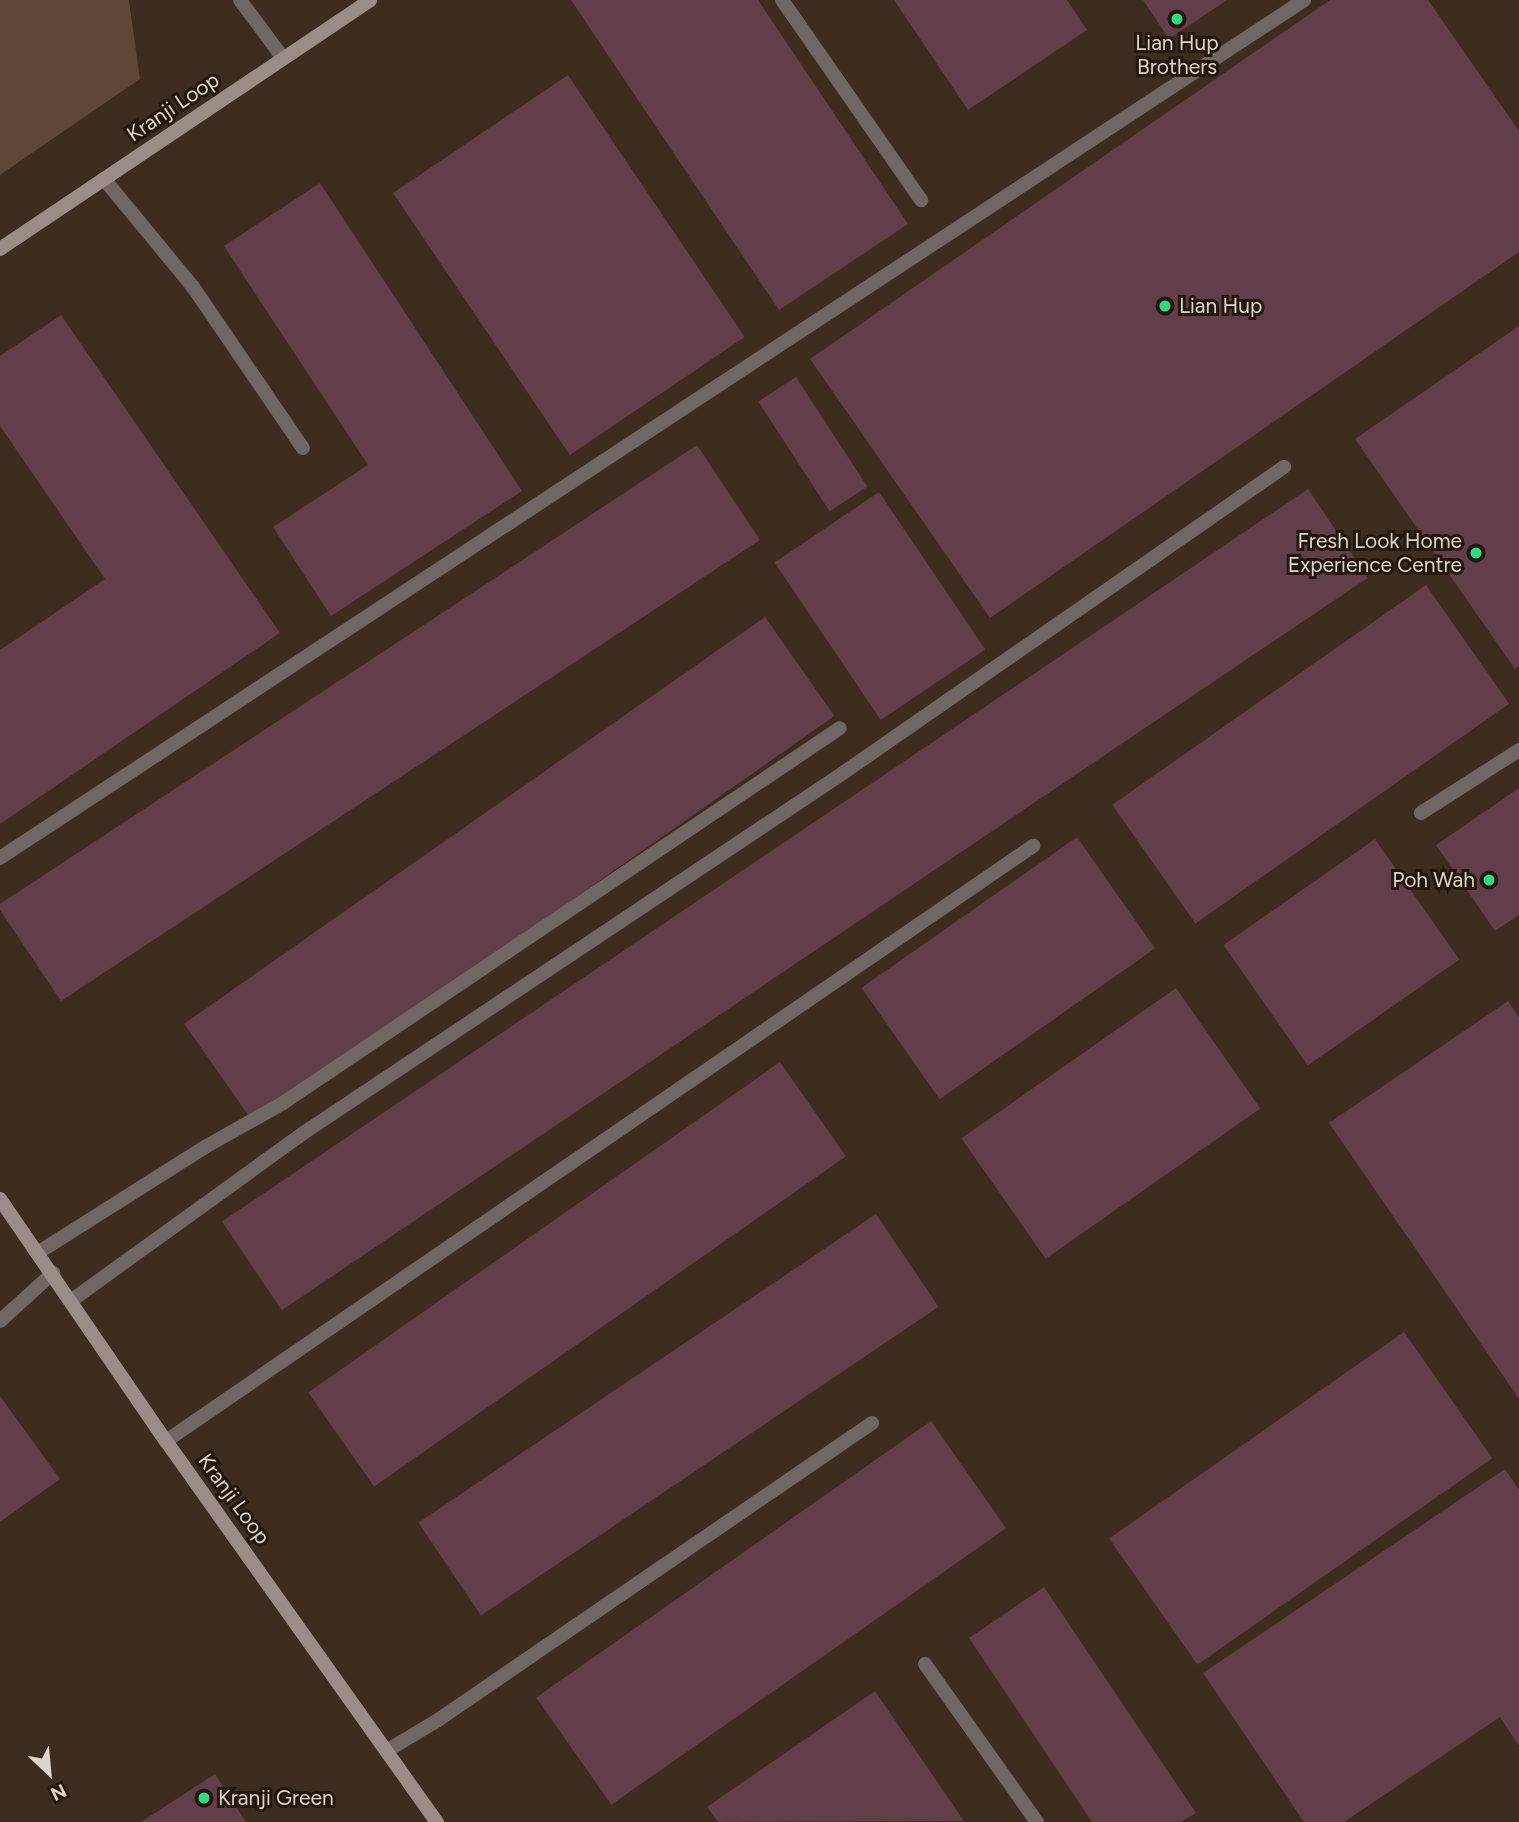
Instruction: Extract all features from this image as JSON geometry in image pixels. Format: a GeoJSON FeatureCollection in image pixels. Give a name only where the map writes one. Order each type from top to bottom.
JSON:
{"type":"FeatureCollection","features":[{"type":"Feature","properties":{"kind":"street","name":"Kranji Loop"},"geometry":{"type":"LineString","coordinates":[[0,249],[370,0]]}},
{"type":"Feature","properties":{"kind":"street","name":"Kranji Loop"},"geometry":{"type":"LineString","coordinates":[[0,1199],[166,1440],[437,1822]]}},
{"type":"Feature","properties":{"kind":"lane"},"geometry":{"type":"LineString","coordinates":[[240,0],[283,58]]}},
{"type":"Feature","properties":{"kind":"lane"},"geometry":{"type":"LineString","coordinates":[[782,0],[921,200]]}},
{"type":"Feature","properties":{"kind":"lane"},"geometry":{"type":"LineString","coordinates":[[0,858],[1304,0]]}},
{"type":"Feature","properties":{"kind":"lane"},"geometry":{"type":"LineString","coordinates":[[104,179],[193,286],[303,448]]}},
{"type":"Feature","properties":{"kind":"lane"},"geometry":{"type":"LineString","coordinates":[[72,1300],[302,1134],[843,773],[1284,467]]}},
{"type":"Feature","properties":{"kind":"lane"},"geometry":{"type":"LineString","coordinates":[[39,1252],[205,1146],[283,1103],[840,728]]}},
{"type":"Feature","properties":{"kind":"lane"},"geometry":{"type":"LineString","coordinates":[[1421,813],[1519,750]]}},
{"type":"Feature","properties":{"kind":"lane"},"geometry":{"type":"LineString","coordinates":[[166,1440],[1033,846]]}},
{"type":"Feature","properties":{"kind":"lane"},"geometry":{"type":"LineString","coordinates":[[0,1321],[53,1273]]}},
{"type":"Feature","properties":{"kind":"lane"},"geometry":{"type":"LineString","coordinates":[[388,1750],[438,1720],[872,1423]]}},
{"type":"Feature","properties":{"kind":"lane"},"geometry":{"type":"LineString","coordinates":[[925,1664],[1037,1822]]}},
{"type":"Feature","properties":{"kind":"shaded area"},"geometry":{"type":"Polygon","coordinates":[[[0,0],[129,0],[140,79],[0,175],[0,0]]]}},
{"type":"Feature","properties":{"kind":"shaded area"},"geometry":{"type":"Polygon","coordinates":[[[129,0],[1519,0],[1519,1822],[0,1822],[0,175],[140,79],[129,0]]]}},
{"type":"Feature","properties":{"kind":"building"},"geometry":{"type":"Polygon","coordinates":[[[571,0],[758,0],[908,224],[779,310],[571,0]]]}},
{"type":"Feature","properties":{"kind":"building"},"geometry":{"type":"Polygon","coordinates":[[[894,0],[1067,0],[1087,30],[968,110],[894,0]]]}},
{"type":"Feature","properties":{"kind":"building","name":"Lian Hup Brothers"},"geometry":{"type":"Polygon","coordinates":[[[1143,0],[1227,0],[1169,39],[1143,0]]]}},
{"type":"Feature","properties":{"kind":"building","name":"Lian Hup"},"geometry":{"type":"Polygon","coordinates":[[[1330,0],[1428,0],[1519,131],[1519,252],[990,618],[810,359],[1330,0]]]}},
{"type":"Feature","properties":{"kind":"building"},"geometry":{"type":"Polygon","coordinates":[[[568,75],[745,337],[570,455],[393,193],[568,75]]]}},
{"type":"Feature","properties":{"kind":"building"},"geometry":{"type":"Polygon","coordinates":[[[320,183],[522,491],[331,616],[273,527],[368,465],[224,246],[320,183]]]}},
{"type":"Feature","properties":{"kind":"building"},"geometry":{"type":"Polygon","coordinates":[[[61,315],[280,633],[0,824],[0,650],[105,579],[0,426],[0,356],[61,315]]]}},
{"type":"Feature","properties":{"kind":"building","name":"Fresh Look Home Experience Centre"},"geometry":{"type":"Polygon","coordinates":[[[1519,326],[1519,666],[1515,669],[1355,439],[1519,326]]]}},
{"type":"Feature","properties":{"kind":"building"},"geometry":{"type":"Polygon","coordinates":[[[796,377],[867,487],[830,511],[758,402],[796,377]]]}},
{"type":"Feature","properties":{"kind":"building"},"geometry":{"type":"Polygon","coordinates":[[[697,445],[760,540],[61,1001],[0,910],[0,904],[697,445]]]}},
{"type":"Feature","properties":{"kind":"building"},"geometry":{"type":"Polygon","coordinates":[[[1308,489],[1368,578],[282,1310],[222,1222],[1308,489]]]}},
{"type":"Feature","properties":{"kind":"building"},"geometry":{"type":"Polygon","coordinates":[[[879,492],[985,650],[881,720],[775,562],[879,492]]]}},
{"type":"Feature","properties":{"kind":"building"},"geometry":{"type":"Polygon","coordinates":[[[1426,585],[1509,704],[1195,923],[1112,805],[1426,585]]]}},
{"type":"Feature","properties":{"kind":"building"},"geometry":{"type":"Polygon","coordinates":[[[765,617],[834,716],[254,1123],[184,1024],[765,617]]]}},
{"type":"Feature","properties":{"kind":"building","name":"Poh Wah"},"geometry":{"type":"Polygon","coordinates":[[[1519,788],[1519,915],[1495,931],[1436,845],[1519,788]]]}},
{"type":"Feature","properties":{"kind":"building"},"geometry":{"type":"Polygon","coordinates":[[[1077,837],[1155,948],[940,1099],[862,988],[1077,837]]]}},
{"type":"Feature","properties":{"kind":"building"},"geometry":{"type":"Polygon","coordinates":[[[1375,839],[1459,959],[1308,1066],[1223,945],[1375,839]]]}},
{"type":"Feature","properties":{"kind":"building"},"geometry":{"type":"Polygon","coordinates":[[[1176,988],[1260,1108],[1046,1259],[961,1138],[1176,988]]]}},
{"type":"Feature","properties":{"kind":"building"},"geometry":{"type":"Polygon","coordinates":[[[1508,1001],[1519,1017],[1519,1399],[1329,1123],[1508,1001]]]}},
{"type":"Feature","properties":{"kind":"building"},"geometry":{"type":"Polygon","coordinates":[[[780,1062],[846,1156],[374,1487],[308,1392],[780,1062]]]}},
{"type":"Feature","properties":{"kind":"building"},"geometry":{"type":"Polygon","coordinates":[[[876,1214],[939,1307],[481,1616],[418,1523],[876,1214]]]}},
{"type":"Feature","properties":{"kind":"building"},"geometry":{"type":"Polygon","coordinates":[[[1404,1332],[1492,1458],[1197,1665],[1109,1538],[1404,1332]]]}},
{"type":"Feature","properties":{"kind":"building"},"geometry":{"type":"Polygon","coordinates":[[[0,1396],[60,1479],[0,1522],[0,1396]]]}},
{"type":"Feature","properties":{"kind":"building"},"geometry":{"type":"Polygon","coordinates":[[[931,1421],[1006,1528],[611,1805],[536,1697],[931,1421]]]}},
{"type":"Feature","properties":{"kind":"building"},"geometry":{"type":"Polygon","coordinates":[[[1505,1469],[1519,1490],[1519,1746],[1500,1717],[1344,1822],[1304,1822],[1203,1673],[1505,1469]]]}},
{"type":"Feature","properties":{"kind":"building"},"geometry":{"type":"Polygon","coordinates":[[[1044,1587],[1196,1813],[1181,1822],[1092,1822],[969,1638],[1044,1587]]]}},
{"type":"Feature","properties":{"kind":"building"},"geometry":{"type":"Polygon","coordinates":[[[875,1691],[964,1821],[718,1822],[707,1807],[875,1691]]]}},
{"type":"Feature","properties":{"kind":"building","name":"Kranji Green"},"geometry":{"type":"Polygon","coordinates":[[[215,1774],[246,1822],[141,1822],[215,1774]]]}},
{"type":"Feature","properties":{"kind":"place","name":"Lian Hup Brothers"},"geometry":{"type":"Point","coordinates":[1177,19]}},
{"type":"Feature","properties":{"kind":"place","name":"Lian Hup"},"geometry":{"type":"Point","coordinates":[1165,306]}},
{"type":"Feature","properties":{"kind":"place","name":"Fresh Look Home Experience Centre"},"geometry":{"type":"Point","coordinates":[1476,553]}},
{"type":"Feature","properties":{"kind":"place","name":"Poh Wah"},"geometry":{"type":"Point","coordinates":[1489,880]}},
{"type":"Feature","properties":{"kind":"place","name":"Kranji Green"},"geometry":{"type":"Point","coordinates":[204,1798]}}]}
